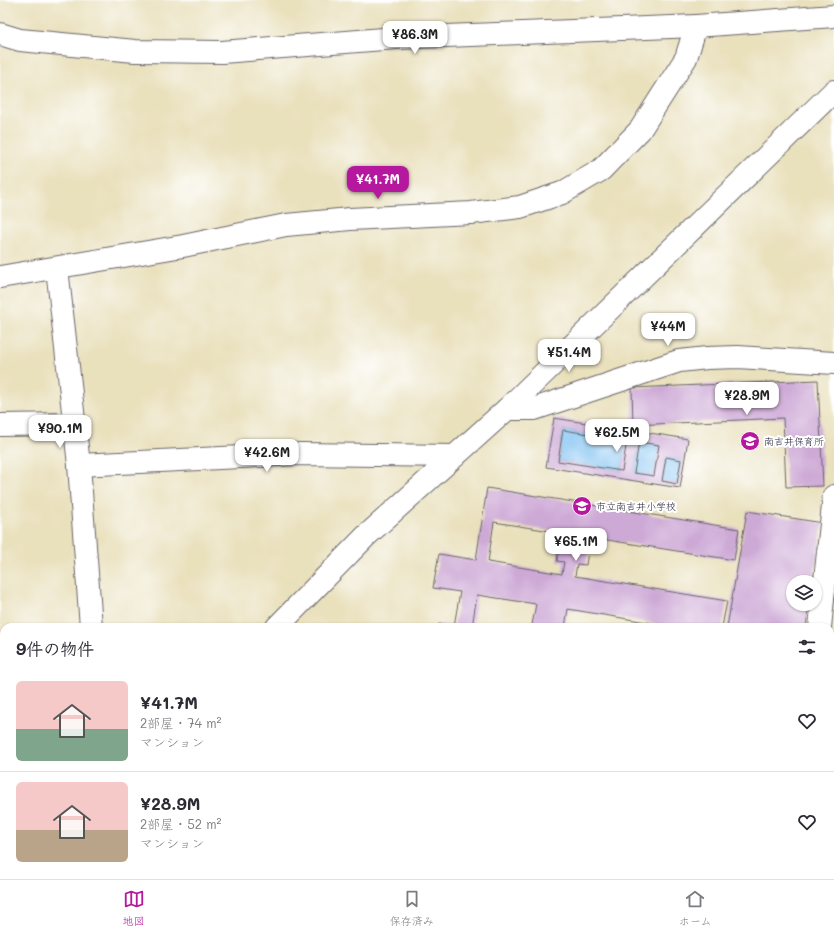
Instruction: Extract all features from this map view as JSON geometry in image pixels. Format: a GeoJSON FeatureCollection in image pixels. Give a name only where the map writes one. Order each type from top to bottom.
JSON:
{"type":"FeatureCollection","features":[{"type":"Feature","properties":{"kind":"street"},"geometry":{"type":"LineString","coordinates":[[0,34],[20,40],[135,51],[222,52],[396,38],[696,26],[834,16]]}},
{"type":"Feature","properties":{"kind":"street"},"geometry":{"type":"LineString","coordinates":[[0,277],[183,246],[286,225],[350,219],[478,212],[520,207],[562,193],[601,170],[640,130],[686,58],[696,26]]}},
{"type":"Feature","properties":{"kind":"street"},"geometry":{"type":"LineString","coordinates":[[281,623],[366,536],[507,409],[834,91]]}},
{"type":"Feature","properties":{"kind":"street"},"geometry":{"type":"LineString","coordinates":[[57,268],[79,465],[91,623]]}},
{"type":"Feature","properties":{"kind":"street"},"geometry":{"type":"LineString","coordinates":[[507,409],[534,409],[679,361],[738,357],[834,363]]}},
{"type":"Feature","properties":{"kind":"street"},"geometry":{"type":"LineString","coordinates":[[0,425],[74,424]]}},
{"type":"Feature","properties":{"kind":"street"},"geometry":{"type":"LineString","coordinates":[[79,465],[300,454],[455,456]]}},
{"type":"Feature","properties":{"kind":"street"},"geometry":{"type":"LineString","coordinates":[[820,623],[834,496]]}},
{"type":"Feature","properties":{"kind":"water"},"geometry":{"type":"Polygon","coordinates":[[[563,430],[627,440],[622,471],[558,461],[563,430]]]}},
{"type":"Feature","properties":{"kind":"water"},"geometry":{"type":"Polygon","coordinates":[[[639,442],[659,445],[654,476],[634,473],[639,442]]]}},
{"type":"Feature","properties":{"kind":"water"},"geometry":{"type":"Polygon","coordinates":[[[666,457],[681,460],[677,484],[662,481],[666,457]]]}},
{"type":"Feature","properties":{"kind":"building"},"geometry":{"type":"Polygon","coordinates":[[[818,380],[823,486],[786,487],[783,418],[633,425],[632,388],[818,380]]]}},
{"type":"Feature","properties":{"kind":"building"},"geometry":{"type":"Polygon","coordinates":[[[554,418],[688,439],[680,488],[546,467],[554,418]],[[563,430],[558,461],[622,471],[627,440],[563,430]],[[639,442],[634,473],[654,476],[659,445],[639,442]],[[666,457],[662,481],[677,484],[681,460],[666,457]]]}},
{"type":"Feature","properties":{"kind":"building"},"geometry":{"type":"Polygon","coordinates":[[[487,488],[739,529],[734,560],[582,536],[581,543],[589,545],[586,565],[577,564],[575,576],[727,601],[723,623],[652,623],[568,609],[566,623],[532,623],[536,604],[477,595],[473,623],[455,623],[460,592],[433,588],[439,554],[476,560],[487,488]],[[494,522],[488,562],[562,574],[564,562],[557,561],[560,540],[567,541],[569,534],[494,522]]]}},
{"type":"Feature","properties":{"kind":"building"},"geometry":{"type":"Polygon","coordinates":[[[747,511],[823,523],[814,575],[786,575],[786,611],[808,611],[807,623],[728,623],[747,511]]]}},
{"type":"Feature","properties":{"kind":"place","name":"南吉井保育所"},"geometry":{"type":"Point","coordinates":[750,441]}},
{"type":"Feature","properties":{"kind":"place","name":"市立南吉井小学校"},"geometry":{"type":"Point","coordinates":[582,506]}}]}
